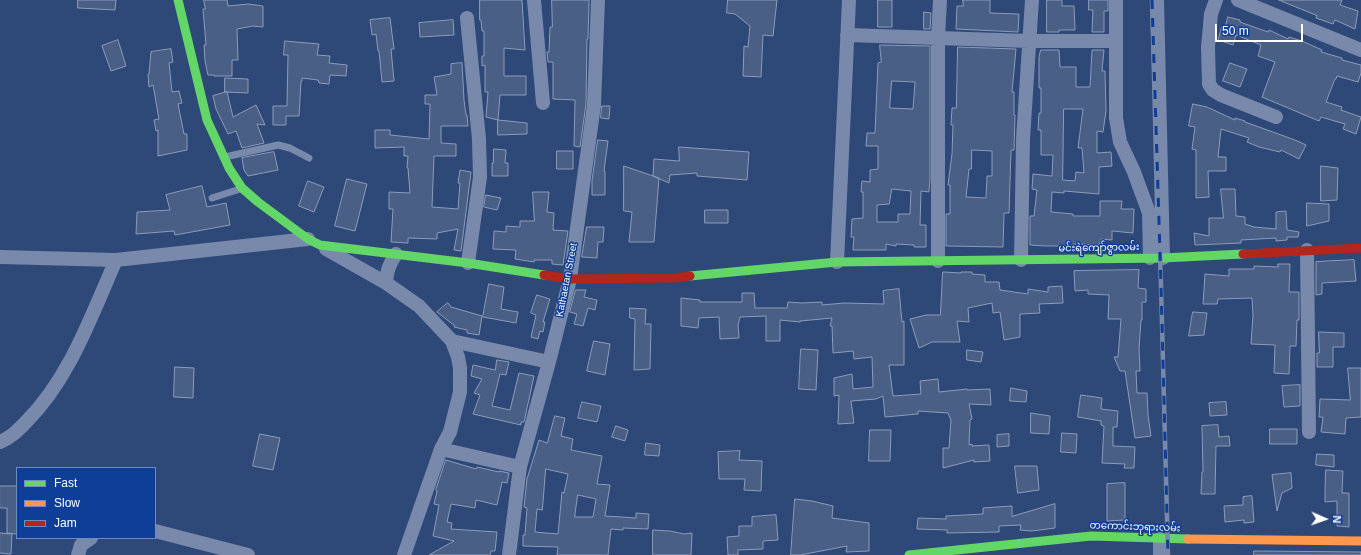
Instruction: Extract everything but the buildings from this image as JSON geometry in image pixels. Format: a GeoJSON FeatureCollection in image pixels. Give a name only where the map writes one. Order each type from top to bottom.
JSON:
{"type":"FeatureCollection","features":[{"type":"Feature","properties":{"kind":"street"},"geometry":{"type":"LineString","coordinates":[[178,0],[206,120],[222,157],[242,188],[258,202],[314,242],[386,283],[419,306],[452,341],[459,363],[460,392],[450,432],[441,449],[404,555]]}},
{"type":"Feature","properties":{"kind":"street"},"geometry":{"type":"LineString","coordinates":[[534,0],[542,103]]}},
{"type":"Feature","properties":{"kind":"street","name":"Kathaetan Street"},"geometry":{"type":"LineString","coordinates":[[509,555],[520,467],[570,279],[594,105],[598,0]]}},
{"type":"Feature","properties":{"kind":"street"},"geometry":{"type":"LineString","coordinates":[[837,262],[849,0]]}},
{"type":"Feature","properties":{"kind":"street"},"geometry":{"type":"LineString","coordinates":[[938,261],[938,38],[940,0]]}},
{"type":"Feature","properties":{"kind":"street"},"geometry":{"type":"LineString","coordinates":[[1021,260],[1023,139],[1032,0]]}},
{"type":"Feature","properties":{"kind":"street"},"geometry":{"type":"LineString","coordinates":[[1116,0],[1116,118],[1120,142],[1134,172],[1150,213],[1157,258]]}},
{"type":"Feature","properties":{"kind":"street"},"geometry":{"type":"LineString","coordinates":[[1157,258],[1158,0]]}},
{"type":"Feature","properties":{"kind":"street"},"geometry":{"type":"LineString","coordinates":[[1216,0],[1211,14],[1208,47],[1209,84],[1212,90],[1276,117]]}},
{"type":"Feature","properties":{"kind":"street"},"geometry":{"type":"LineString","coordinates":[[1238,0],[1361,50]]}},
{"type":"Feature","properties":{"kind":"street"},"geometry":{"type":"LineString","coordinates":[[466,18],[479,138],[480,177],[468,263]]}},
{"type":"Feature","properties":{"kind":"street"},"geometry":{"type":"LineString","coordinates":[[847,35],[1029,42],[1116,41]]}},
{"type":"Feature","properties":{"kind":"street"},"geometry":{"type":"LineString","coordinates":[[0,257],[116,260],[314,242]]}},
{"type":"Feature","properties":{"kind":"street","name":"မင်းရဲကျော်ဇွာလမ်း"},"geometry":{"type":"LineString","coordinates":[[314,242],[468,263],[570,279],[674,278],[837,262],[1157,258],[1361,248]]}},
{"type":"Feature","properties":{"kind":"street"},"geometry":{"type":"LineString","coordinates":[[1307,250],[1309,432]]}},
{"type":"Feature","properties":{"kind":"street"},"geometry":{"type":"LineString","coordinates":[[386,283],[389,265],[396,254]]}},
{"type":"Feature","properties":{"kind":"street"},"geometry":{"type":"LineString","coordinates":[[0,442],[10,438],[36,412],[69,363],[116,260]]}},
{"type":"Feature","properties":{"kind":"street"},"geometry":{"type":"LineString","coordinates":[[452,341],[549,362]]}},
{"type":"Feature","properties":{"kind":"street"},"geometry":{"type":"LineString","coordinates":[[441,449],[520,467]]}},
{"type":"Feature","properties":{"kind":"street"},"geometry":{"type":"LineString","coordinates":[[156,531],[248,555]]}},
{"type":"Feature","properties":{"kind":"street","name":"တကောင်းဘုရားလမ်း"},"geometry":{"type":"LineString","coordinates":[[908,555],[1091,536],[1160,539],[1361,541]]}},
{"type":"Feature","properties":{"kind":"street"},"geometry":{"type":"LineString","coordinates":[[78,555],[81,545],[90,539]]}},
{"type":"Feature","properties":{"kind":"street"},"geometry":{"type":"LineString","coordinates":[[1160,539],[1160,555]]}},
{"type":"Feature","properties":{"kind":"lane"},"geometry":{"type":"LineString","coordinates":[[222,157],[278,145],[290,148],[309,158]]}},
{"type":"Feature","properties":{"kind":"lane"},"geometry":{"type":"LineString","coordinates":[[212,198],[242,188]]}},
{"type":"Feature","properties":{"kind":"railway"},"geometry":{"type":"LineString","coordinates":[[1152,0],[1168,555]]}},
{"type":"Feature","properties":{"kind":"traffic: fast"},"geometry":{"type":"LineString","coordinates":[[178,0],[207,120],[229,168],[242,188],[258,202],[308,239],[320,245],[468,263],[544,275]]}},
{"type":"Feature","properties":{"kind":"traffic: fast"},"geometry":{"type":"LineString","coordinates":[[690,276],[837,262],[1163,258],[1243,254]]}},
{"type":"Feature","properties":{"kind":"traffic: fast"},"geometry":{"type":"LineString","coordinates":[[909,555],[1091,536],[1188,539]]}},
{"type":"Feature","properties":{"kind":"traffic: slow"},"geometry":{"type":"LineString","coordinates":[[1188,539],[1361,541]]}},
{"type":"Feature","properties":{"kind":"traffic: jam"},"geometry":{"type":"LineString","coordinates":[[1243,254],[1361,248]]}},
{"type":"Feature","properties":{"kind":"traffic: jam"},"geometry":{"type":"LineString","coordinates":[[544,275],[570,279],[674,278],[690,276]]}}]}
